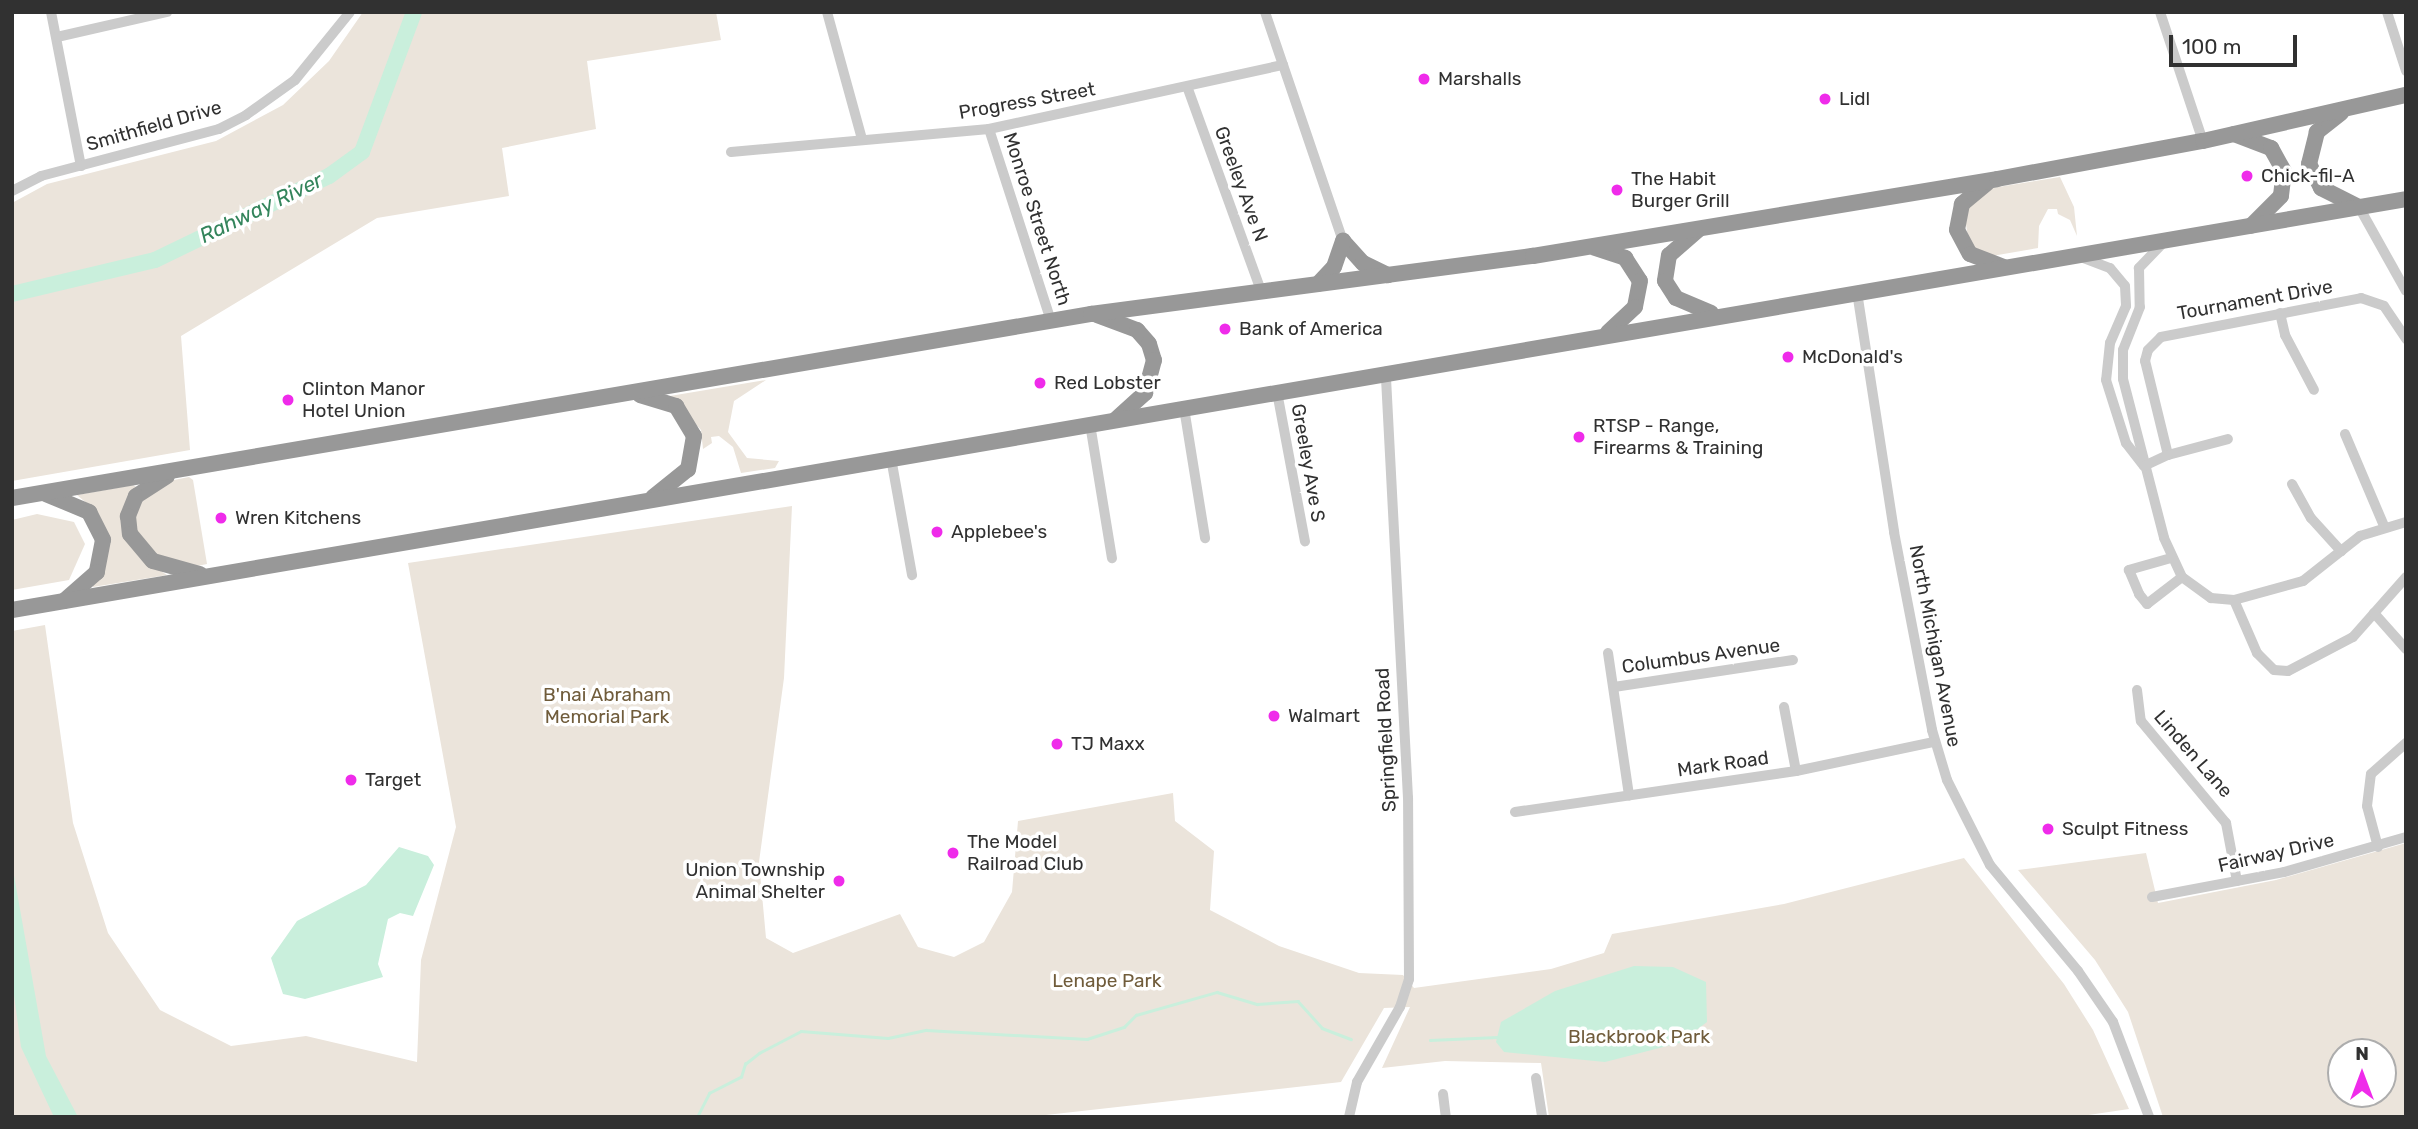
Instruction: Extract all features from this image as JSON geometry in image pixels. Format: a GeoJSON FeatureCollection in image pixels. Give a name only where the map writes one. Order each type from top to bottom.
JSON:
{"type":"FeatureCollection","features":[{"type":"Feature","properties":{"kind":"highway"},"geometry":{"type":"LineString","coordinates":[[12,498],[628,393],[771,363],[1091,314],[1391,276],[1588,247],[1992,180],[2203,141],[2400,97]]}},
{"type":"Feature","properties":{"kind":"highway"},"geometry":{"type":"LineString","coordinates":[[2349,108],[2317,132],[2308,159],[2321,188],[2359,207]]}},
{"type":"Feature","properties":{"kind":"highway"},"geometry":{"type":"LineString","coordinates":[[2234,134],[2271,148],[2284,172],[2279,200],[2249,228]]}},
{"type":"Feature","properties":{"kind":"highway"},"geometry":{"type":"LineString","coordinates":[[1992,180],[1962,204],[1957,230],[1970,254],[2008,268]]}},
{"type":"Feature","properties":{"kind":"highway"},"geometry":{"type":"LineString","coordinates":[[12,610],[1114,421],[1606,333],[2079,257],[2406,199]]}},
{"type":"Feature","properties":{"kind":"highway"},"geometry":{"type":"LineString","coordinates":[[1703,227],[1673,250],[1665,267],[1665,281],[1680,301],[1716,315]]}},
{"type":"Feature","properties":{"kind":"highway"},"geometry":{"type":"LineString","coordinates":[[1318,284],[1334,267],[1343,241],[1363,262],[1391,276]]}},
{"type":"Feature","properties":{"kind":"highway"},"geometry":{"type":"LineString","coordinates":[[1588,247],[1625,258],[1640,281],[1635,307],[1606,333]]}},
{"type":"Feature","properties":{"kind":"highway"},"geometry":{"type":"LineString","coordinates":[[1091,314],[1132,327],[1145,339],[1153,355],[1149,388],[1114,421]]}},
{"type":"Feature","properties":{"kind":"highway"},"geometry":{"type":"LineString","coordinates":[[628,393],[676,406],[694,436],[688,469],[648,500]]}},
{"type":"Feature","properties":{"kind":"highway"},"geometry":{"type":"LineString","coordinates":[[185,468],[149,484],[136,496],[129,510],[130,534],[153,561],[214,576]]}},
{"type":"Feature","properties":{"kind":"highway"},"geometry":{"type":"LineString","coordinates":[[39,492],[84,508],[96,520],[102,535],[103,556],[97,572],[62,602]]}},
{"type":"Feature","properties":{"kind":"street"},"geometry":{"type":"LineString","coordinates":[[51,12],[81,166]]}},
{"type":"Feature","properties":{"kind":"street"},"geometry":{"type":"LineString","coordinates":[[57,37],[167,12]]}},
{"type":"Feature","properties":{"kind":"street","name":"Smithfield Drive"},"geometry":{"type":"LineString","coordinates":[[12,191],[41,176],[219,129],[246,116],[295,80],[350,12]]}},
{"type":"Feature","properties":{"kind":"street"},"geometry":{"type":"LineString","coordinates":[[827,12],[862,139]]}},
{"type":"Feature","properties":{"kind":"street"},"geometry":{"type":"LineString","coordinates":[[1265,12],[1343,241]]}},
{"type":"Feature","properties":{"kind":"street"},"geometry":{"type":"LineString","coordinates":[[2160,12],[2203,141]]}},
{"type":"Feature","properties":{"kind":"street"},"geometry":{"type":"LineString","coordinates":[[2387,12],[2406,71]]}},
{"type":"Feature","properties":{"kind":"street","name":"Progress Street"},"geometry":{"type":"LineString","coordinates":[[731,152],[989,129],[1188,89],[1283,65]]}},
{"type":"Feature","properties":{"kind":"street"},"geometry":{"type":"LineString","coordinates":[[2400,97],[2406,84]]}},
{"type":"Feature","properties":{"kind":"street","name":"Greeley Ave N"},"geometry":{"type":"LineString","coordinates":[[1188,89],[1261,291]]}},
{"type":"Feature","properties":{"kind":"street","name":"Monroe Street North"},"geometry":{"type":"LineString","coordinates":[[989,129],[1051,321]]}},
{"type":"Feature","properties":{"kind":"street"},"geometry":{"type":"LineString","coordinates":[[2359,207],[2406,291]]}},
{"type":"Feature","properties":{"kind":"street"},"geometry":{"type":"LineString","coordinates":[[2162,243],[2139,268],[2139,312],[2123,350],[2123,379],[2144,466],[2171,558],[2182,577],[2211,598],[2234,600],[2303,581],[2360,536],[2384,526],[2406,522]]}},
{"type":"Feature","properties":{"kind":"street"},"geometry":{"type":"LineString","coordinates":[[2079,257],[2110,268],[2124,286],[2125,312],[2110,343],[2106,380],[2126,443],[2144,466]]}},
{"type":"Feature","properties":{"kind":"street","name":"North Michigan Avenue"},"geometry":{"type":"LineString","coordinates":[[1857,292],[1894,532],[1934,742],[1955,803],[1990,865],[2078,971],[2113,1022],[2150,1117]]}},
{"type":"Feature","properties":{"kind":"street","name":"Tournament Drive"},"geometry":{"type":"LineString","coordinates":[[2168,455],[2146,376],[2148,349],[2171,333],[2280,313],[2373,300],[2384,306],[2406,339]]}},
{"type":"Feature","properties":{"kind":"street"},"geometry":{"type":"LineString","coordinates":[[2280,313],[2285,335],[2314,390]]}},
{"type":"Feature","properties":{"kind":"street","name":"Springfield Road"},"geometry":{"type":"LineString","coordinates":[[1349,1117],[1353,1092],[1401,1007],[1409,968],[1408,798],[1386,372]]}},
{"type":"Feature","properties":{"kind":"street","name":"Greeley Ave S"},"geometry":{"type":"LineString","coordinates":[[1277,392],[1305,541]]}},
{"type":"Feature","properties":{"kind":"street"},"geometry":{"type":"LineString","coordinates":[[1184,408],[1205,538]]}},
{"type":"Feature","properties":{"kind":"street"},"geometry":{"type":"LineString","coordinates":[[1090,424],[1112,558]]}},
{"type":"Feature","properties":{"kind":"street"},"geometry":{"type":"LineString","coordinates":[[2345,434],[2384,526]]}},
{"type":"Feature","properties":{"kind":"street"},"geometry":{"type":"LineString","coordinates":[[2144,466],[2168,455],[2228,439]]}},
{"type":"Feature","properties":{"kind":"street"},"geometry":{"type":"LineString","coordinates":[[891,458],[912,575]]}},
{"type":"Feature","properties":{"kind":"street"},"geometry":{"type":"LineString","coordinates":[[2292,484],[2311,518],[2341,551]]}},
{"type":"Feature","properties":{"kind":"street"},"geometry":{"type":"LineString","coordinates":[[2171,558],[2129,570],[2139,594],[2147,604],[2182,577]]}},
{"type":"Feature","properties":{"kind":"street"},"geometry":{"type":"LineString","coordinates":[[2234,600],[2257,653],[2280,671],[2295,669],[2342,644],[2406,577]]}},
{"type":"Feature","properties":{"kind":"street"},"geometry":{"type":"LineString","coordinates":[[2374,613],[2406,649]]}},
{"type":"Feature","properties":{"kind":"street"},"geometry":{"type":"LineString","coordinates":[[1608,653],[1629,796]]}},
{"type":"Feature","properties":{"kind":"street","name":"Columbus Avenue"},"geometry":{"type":"LineString","coordinates":[[1614,687],[1793,660]]}},
{"type":"Feature","properties":{"kind":"street","name":"Linden Lane"},"geometry":{"type":"LineString","coordinates":[[2137,690],[2140,721],[2227,822],[2237,881]]}},
{"type":"Feature","properties":{"kind":"street"},"geometry":{"type":"LineString","coordinates":[[1784,708],[1796,771]]}},
{"type":"Feature","properties":{"kind":"street","name":"Mark Road"},"geometry":{"type":"LineString","coordinates":[[1515,812],[1796,771],[1934,742]]}},
{"type":"Feature","properties":{"kind":"street"},"geometry":{"type":"LineString","coordinates":[[2378,847],[2367,806],[2371,774],[2406,743]]}},
{"type":"Feature","properties":{"kind":"street","name":"Fairway Drive"},"geometry":{"type":"LineString","coordinates":[[2152,897],[2237,881],[2378,847],[2406,837]]}},
{"type":"Feature","properties":{"kind":"street"},"geometry":{"type":"LineString","coordinates":[[1536,1078],[1542,1117]]}},
{"type":"Feature","properties":{"kind":"street"},"geometry":{"type":"LineString","coordinates":[[1443,1094],[1446,1117]]}},
{"type":"Feature","properties":{"kind":"green space"},"geometry":{"type":"Polygon","coordinates":[[[363,12],[716,12],[721,40],[587,61],[596,129],[502,148],[509,196],[377,218],[181,336],[190,450],[12,481],[12,203],[47,184],[216,141],[283,105],[329,61],[363,12]]]}},
{"type":"Feature","properties":{"kind":"green space"},"geometry":{"type":"Polygon","coordinates":[[[2060,177],[2074,207],[2077,236],[2070,220],[2058,214],[2057,209],[2048,209],[2039,226],[2038,248],[1992,256],[1969,246],[1964,210],[1992,188],[2060,177]]]}},
{"type":"Feature","properties":{"kind":"green space"},"geometry":{"type":"Polygon","coordinates":[[[766,380],[734,401],[728,432],[747,458],[779,461],[775,468],[741,473],[733,447],[719,436],[711,437],[712,443],[703,449],[701,430],[670,396],[766,380]]]}},
{"type":"Feature","properties":{"kind":"green space"},"geometry":{"type":"Polygon","coordinates":[[[189,477],[193,480],[207,564],[197,566],[163,562],[133,526],[137,502],[159,483],[189,477]]]}},
{"type":"Feature","properties":{"kind":"green space"},"geometry":{"type":"Polygon","coordinates":[[[133,485],[138,488],[126,539],[139,557],[167,575],[93,587],[96,511],[77,495],[133,485]]]}},
{"type":"Feature","properties":{"kind":"green space","name":"Lenape Park"},"geometry":{"type":"Polygon","coordinates":[[[792,506],[784,678],[759,862],[766,938],[793,953],[900,914],[918,947],[954,957],[984,942],[1012,892],[1018,821],[1173,793],[1175,821],[1214,851],[1210,910],[1279,946],[1359,973],[1403,975],[1414,988],[1551,969],[1604,953],[1612,934],[1784,904],[1964,858],[2064,984],[2093,1030],[2129,1109],[2075,1117],[1549,1117],[1541,1063],[1445,1061],[1382,1068],[1410,1007],[1384,1008],[1341,1082],[1028,1117],[13,1117],[12,631],[45,625],[73,823],[108,933],[160,1010],[231,1046],[306,1036],[417,1062],[421,960],[456,827],[408,563],[792,506]]]}},
{"type":"Feature","properties":{"kind":"green space"},"geometry":{"type":"Polygon","coordinates":[[[37,514],[74,522],[85,544],[69,580],[12,590],[12,520],[37,514]]]}},
{"type":"Feature","properties":{"kind":"green space"},"geometry":{"type":"Polygon","coordinates":[[[2406,843],[2406,1117],[2163,1117],[2128,1012],[2095,960],[2018,870],[2146,853],[2158,903],[2276,880],[2406,843]]]}},
{"type":"Feature","properties":{"kind":"shaded area"},"geometry":{"type":"Polygon","coordinates":[[[399,847],[428,856],[434,865],[413,916],[400,913],[388,919],[378,964],[383,977],[305,999],[283,994],[271,958],[297,921],[366,885],[399,847]]]}},
{"type":"Feature","properties":{"kind":"shaded area"},"geometry":{"type":"Polygon","coordinates":[[[12,864],[46,1056],[78,1117],[54,1117],[21,1047],[12,980],[12,864]]]}},
{"type":"Feature","properties":{"kind":"shaded area"},"geometry":{"type":"Polygon","coordinates":[[[1634,966],[1673,967],[1706,982],[1707,1022],[1679,1043],[1605,1062],[1504,1052],[1496,1042],[1501,1022],[1555,991],[1634,966]]]}},
{"type":"Feature","properties":{"kind":"waterway","name":"Rahway River"},"geometry":{"type":"LineString","coordinates":[[12,294],[155,260],[329,176],[362,152],[414,12]]}},
{"type":"Feature","properties":{"kind":"waterway"},"geometry":{"type":"LineString","coordinates":[[697,1117],[709,1093],[741,1077],[745,1064],[759,1053],[801,1031],[888,1038],[926,1030],[1087,1039],[1124,1027],[1136,1015],[1217,992],[1257,1004],[1298,1001],[1322,1028],[1351,1039]]}},
{"type":"Feature","properties":{"kind":"waterway"},"geometry":{"type":"LineString","coordinates":[[1430,1040],[1497,1037]]}},
{"type":"Feature","properties":{"kind":"place","name":"Marshalls"},"geometry":{"type":"Point","coordinates":[1424,79]}},
{"type":"Feature","properties":{"kind":"place","name":"Lidl"},"geometry":{"type":"Point","coordinates":[1825,99]}},
{"type":"Feature","properties":{"kind":"place","name":"Chick-fil-A"},"geometry":{"type":"Point","coordinates":[2247,176]}},
{"type":"Feature","properties":{"kind":"place","name":"The Habit Burger Grill"},"geometry":{"type":"Point","coordinates":[1617,190]}},
{"type":"Feature","properties":{"kind":"place","name":"Bank of America"},"geometry":{"type":"Point","coordinates":[1225,329]}},
{"type":"Feature","properties":{"kind":"place","name":"McDonald's"},"geometry":{"type":"Point","coordinates":[1788,357]}},
{"type":"Feature","properties":{"kind":"place","name":"Red Lobster"},"geometry":{"type":"Point","coordinates":[1040,383]}},
{"type":"Feature","properties":{"kind":"place","name":"Clinton Manor Hotel Union"},"geometry":{"type":"Point","coordinates":[288,400]}},
{"type":"Feature","properties":{"kind":"place","name":"RTSP - Range, Firearms & Training"},"geometry":{"type":"Point","coordinates":[1579,437]}},
{"type":"Feature","properties":{"kind":"place","name":"Wren Kitchens"},"geometry":{"type":"Point","coordinates":[221,518]}},
{"type":"Feature","properties":{"kind":"place","name":"Applebee's"},"geometry":{"type":"Point","coordinates":[937,532]}},
{"type":"Feature","properties":{"kind":"place","name":"Walmart"},"geometry":{"type":"Point","coordinates":[1274,716]}},
{"type":"Feature","properties":{"kind":"place","name":"TJ Maxx"},"geometry":{"type":"Point","coordinates":[1057,744]}},
{"type":"Feature","properties":{"kind":"place","name":"Target"},"geometry":{"type":"Point","coordinates":[351,780]}},
{"type":"Feature","properties":{"kind":"place","name":"Sculpt Fitness"},"geometry":{"type":"Point","coordinates":[2048,829]}},
{"type":"Feature","properties":{"kind":"place","name":"The Model Railroad Club"},"geometry":{"type":"Point","coordinates":[953,853]}},
{"type":"Feature","properties":{"kind":"place","name":"Union Township Animal Shelter"},"geometry":{"type":"Point","coordinates":[839,881]}},
{"type":"Feature","properties":{"kind":"park label","name":"B'nai Abraham Memorial Park"},"geometry":{"type":"Point","coordinates":[607,706]}},
{"type":"Feature","properties":{"kind":"park label","name":"Blackbrook Park"},"geometry":{"type":"Point","coordinates":[1639,1037]}}]}
